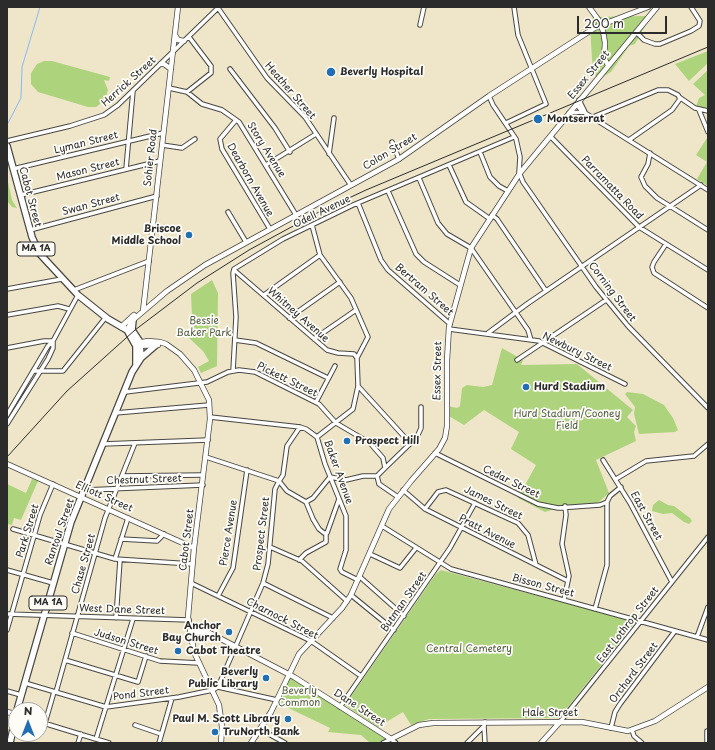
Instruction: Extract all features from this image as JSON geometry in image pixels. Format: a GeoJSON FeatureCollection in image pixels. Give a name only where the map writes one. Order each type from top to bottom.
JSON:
{"type":"FeatureCollection","features":[{"type":"Feature","properties":{"kind":"highway","name":"Cabot Street"},"geometry":{"type":"LineString","coordinates":[[7,146],[38,254],[76,293],[106,317],[121,327],[129,330]]}},
{"type":"Feature","properties":{"kind":"highway"},"geometry":{"type":"LineString","coordinates":[[133,320],[129,330],[138,344]]}},
{"type":"Feature","properties":{"kind":"highway","name":"Rantoul Street"},"geometry":{"type":"LineString","coordinates":[[19,702],[64,544],[115,413],[140,358],[138,344]]}},
{"type":"Feature","properties":{"kind":"highway","name":"Rantoul Street"},"geometry":{"type":"LineString","coordinates":[[136,365],[138,344]]}},
{"type":"Feature","properties":{"kind":"highway"},"geometry":{"type":"LineString","coordinates":[[140,358],[156,345]]}},
{"type":"Feature","properties":{"kind":"main road","name":"Sohier Road"},"geometry":{"type":"LineString","coordinates":[[142,312],[178,7]]}},
{"type":"Feature","properties":{"kind":"main road"},"geometry":{"type":"LineString","coordinates":[[589,7],[601,25],[605,38],[604,58],[608,65]]}},
{"type":"Feature","properties":{"kind":"main road","name":"Colon Street"},"geometry":{"type":"LineString","coordinates":[[133,320],[179,282],[246,242],[350,184],[399,159],[489,96],[601,25],[648,7]]}},
{"type":"Feature","properties":{"kind":"main road","name":"Essex Street"},"geometry":{"type":"LineString","coordinates":[[251,743],[277,700],[299,654],[333,618],[351,595],[389,509],[403,490],[435,453],[445,438],[447,426],[446,360],[449,327],[471,248],[520,173],[657,7]]}},
{"type":"Feature","properties":{"kind":"main road"},"geometry":{"type":"LineString","coordinates":[[642,9],[650,15]]}},
{"type":"Feature","properties":{"kind":"main road"},"geometry":{"type":"LineString","coordinates":[[175,35],[178,40],[184,41]]}},
{"type":"Feature","properties":{"kind":"main road"},"geometry":{"type":"LineString","coordinates":[[161,64],[164,64],[171,69]]}},
{"type":"Feature","properties":{"kind":"main road","name":"Colon Street"},"geometry":{"type":"LineString","coordinates":[[121,327],[135,314],[142,312]]}},
{"type":"Feature","properties":{"kind":"main road","name":"Cabot Street"},"geometry":{"type":"LineString","coordinates":[[138,344],[160,342],[170,348],[188,362],[207,395],[210,418],[203,485],[192,564],[189,622],[190,632],[199,663],[213,690],[221,716],[221,743]]}},
{"type":"Feature","properties":{"kind":"main road","name":"Cabot Street"},"geometry":{"type":"LineString","coordinates":[[138,344],[156,345],[170,348]]}},
{"type":"Feature","properties":{"kind":"main road","name":"Elliott Street"},"geometry":{"type":"LineString","coordinates":[[7,464],[194,548]]}},
{"type":"Feature","properties":{"kind":"main road","name":"Dane Street"},"geometry":{"type":"LineString","coordinates":[[189,622],[290,675],[390,739]]}},
{"type":"Feature","properties":{"kind":"main road","name":"Dane Street"},"geometry":{"type":"LineString","coordinates":[[190,632],[207,632]]}},
{"type":"Feature","properties":{"kind":"main road","name":"Hale Street"},"geometry":{"type":"LineString","coordinates":[[390,739],[423,724],[589,722],[624,731],[632,730],[655,721],[708,686]]}},
{"type":"Feature","properties":{"kind":"main road"},"geometry":{"type":"LineString","coordinates":[[541,743],[560,722]]}},
{"type":"Feature","properties":{"kind":"street"},"geometry":{"type":"LineString","coordinates":[[420,25],[424,7]]}},
{"type":"Feature","properties":{"kind":"street"},"geometry":{"type":"LineString","coordinates":[[506,124],[546,104],[518,35],[514,7]]}},
{"type":"Feature","properties":{"kind":"street"},"geometry":{"type":"LineString","coordinates":[[636,32],[644,40],[655,44],[660,44],[692,31],[699,26],[700,21],[692,7]]}},
{"type":"Feature","properties":{"kind":"street","name":"Herrick Street"},"geometry":{"type":"LineString","coordinates":[[7,141],[98,118],[110,111],[219,8]]}},
{"type":"Feature","properties":{"kind":"street","name":"Heather Street"},"geometry":{"type":"LineString","coordinates":[[219,8],[267,78],[305,117],[350,184]]}},
{"type":"Feature","properties":{"kind":"street"},"geometry":{"type":"LineString","coordinates":[[187,92],[211,73],[211,66],[189,37]]}},
{"type":"Feature","properties":{"kind":"street"},"geometry":{"type":"LineString","coordinates":[[230,69],[275,128],[290,152]]}},
{"type":"Feature","properties":{"kind":"street","name":"Story Avenue"},"geometry":{"type":"LineString","coordinates":[[168,88],[187,92],[202,104],[222,110],[236,120],[266,165],[296,215]]}},
{"type":"Feature","properties":{"kind":"street"},"geometry":{"type":"LineString","coordinates":[[126,169],[133,90]]}},
{"type":"Feature","properties":{"kind":"street"},"geometry":{"type":"LineString","coordinates":[[593,117],[658,90],[668,90],[675,93],[699,110],[708,111]]}},
{"type":"Feature","properties":{"kind":"street"},"geometry":{"type":"LineString","coordinates":[[489,96],[493,105],[514,137],[520,157],[520,173]]}},
{"type":"Feature","properties":{"kind":"street"},"geometry":{"type":"LineString","coordinates":[[629,140],[672,110],[679,102],[679,97]]}},
{"type":"Feature","properties":{"kind":"street"},"geometry":{"type":"LineString","coordinates":[[578,102],[579,109],[708,190]]}},
{"type":"Feature","properties":{"kind":"street"},"geometry":{"type":"LineString","coordinates":[[699,110],[708,132]]}},
{"type":"Feature","properties":{"kind":"street"},"geometry":{"type":"LineString","coordinates":[[569,113],[586,113]]}},
{"type":"Feature","properties":{"kind":"street"},"geometry":{"type":"LineString","coordinates":[[329,154],[334,118]]}},
{"type":"Feature","properties":{"kind":"street","name":"Dearborn Avenue"},"geometry":{"type":"LineString","coordinates":[[236,120],[220,139],[222,149],[270,229]]}},
{"type":"Feature","properties":{"kind":"street","name":"Lyman Street"},"geometry":{"type":"LineString","coordinates":[[14,169],[163,133]]}},
{"type":"Feature","properties":{"kind":"street"},"geometry":{"type":"LineString","coordinates":[[266,165],[290,152],[316,134]]}},
{"type":"Feature","properties":{"kind":"street","name":"Odell Avenue"},"geometry":{"type":"LineString","coordinates":[[234,270],[283,239],[358,203],[514,137]]}},
{"type":"Feature","properties":{"kind":"street","name":"Parramatta Road"},"geometry":{"type":"LineString","coordinates":[[551,137],[640,227],[708,270]]}},
{"type":"Feature","properties":{"kind":"street"},"geometry":{"type":"LineString","coordinates":[[162,145],[182,148],[195,139]]}},
{"type":"Feature","properties":{"kind":"street"},"geometry":{"type":"LineString","coordinates":[[392,142],[399,159]]}},
{"type":"Feature","properties":{"kind":"street"},"geometry":{"type":"LineString","coordinates":[[480,152],[490,177],[499,186],[508,191]]}},
{"type":"Feature","properties":{"kind":"street"},"geometry":{"type":"LineString","coordinates":[[650,153],[648,164],[640,177],[645,186],[657,198],[708,230]]}},
{"type":"Feature","properties":{"kind":"street","name":"Mason Street"},"geometry":{"type":"LineString","coordinates":[[21,195],[160,161]]}},
{"type":"Feature","properties":{"kind":"street"},"geometry":{"type":"LineString","coordinates":[[449,165],[466,202],[497,219],[546,291]]}},
{"type":"Feature","properties":{"kind":"street","name":"Corning Street"},"geometry":{"type":"LineString","coordinates":[[520,173],[523,182],[606,300],[628,326],[708,408]]}},
{"type":"Feature","properties":{"kind":"street"},"geometry":{"type":"LineString","coordinates":[[419,178],[438,223],[447,234],[471,248],[528,330],[531,340]]}},
{"type":"Feature","properties":{"kind":"street"},"geometry":{"type":"LineString","coordinates":[[488,333],[546,291],[701,185]]}},
{"type":"Feature","properties":{"kind":"street"},"geometry":{"type":"LineString","coordinates":[[388,191],[416,254],[424,262],[460,285]]}},
{"type":"Feature","properties":{"kind":"street","name":"Swan Street"},"geometry":{"type":"LineString","coordinates":[[30,230],[156,196]]}},
{"type":"Feature","properties":{"kind":"street","name":"Bertram Street"},"geometry":{"type":"LineString","coordinates":[[358,203],[381,260],[388,270],[449,327]]}},
{"type":"Feature","properties":{"kind":"street"},"geometry":{"type":"LineString","coordinates":[[228,212],[246,242]]}},
{"type":"Feature","properties":{"kind":"street","name":"Baker Avenue"},"geometry":{"type":"LineString","coordinates":[[312,225],[320,255],[340,282],[356,310],[368,337],[357,358],[358,386],[353,409],[317,437],[347,522],[346,550],[340,569],[342,572],[359,579]]}},
{"type":"Feature","properties":{"kind":"street"},"geometry":{"type":"LineString","coordinates":[[666,244],[654,262],[652,267],[654,273],[708,308]]}},
{"type":"Feature","properties":{"kind":"street"},"geometry":{"type":"LineString","coordinates":[[264,295],[320,255]]}},
{"type":"Feature","properties":{"kind":"street"},"geometry":{"type":"LineString","coordinates":[[7,415],[48,346],[53,341],[76,293],[149,261]]}},
{"type":"Feature","properties":{"kind":"street"},"geometry":{"type":"LineString","coordinates":[[233,371],[236,308],[234,270]]}},
{"type":"Feature","properties":{"kind":"street","name":"Whitney Avenue"},"geometry":{"type":"LineString","coordinates":[[234,270],[331,352],[354,354],[357,358]]}},
{"type":"Feature","properties":{"kind":"street"},"geometry":{"type":"LineString","coordinates":[[7,289],[62,279]]}},
{"type":"Feature","properties":{"kind":"street"},"geometry":{"type":"LineString","coordinates":[[289,318],[340,282]]}},
{"type":"Feature","properties":{"kind":"street"},"geometry":{"type":"LineString","coordinates":[[517,360],[606,300]]}},
{"type":"Feature","properties":{"kind":"street"},"geometry":{"type":"LineString","coordinates":[[7,315],[58,306],[69,309]]}},
{"type":"Feature","properties":{"kind":"street"},"geometry":{"type":"LineString","coordinates":[[314,339],[356,310]]}},
{"type":"Feature","properties":{"kind":"street"},"geometry":{"type":"LineString","coordinates":[[33,371],[63,371],[106,317]]}},
{"type":"Feature","properties":{"kind":"street","name":"Newbury Street"},"geometry":{"type":"LineString","coordinates":[[449,327],[544,342],[625,384]]}},
{"type":"Feature","properties":{"kind":"street"},"geometry":{"type":"LineString","coordinates":[[7,348],[44,340],[53,341]]}},
{"type":"Feature","properties":{"kind":"street"},"geometry":{"type":"LineString","coordinates":[[235,340],[256,343],[328,378]]}},
{"type":"Feature","properties":{"kind":"street"},"geometry":{"type":"LineString","coordinates":[[7,424],[40,372],[53,348],[53,341]]}},
{"type":"Feature","properties":{"kind":"street"},"geometry":{"type":"LineString","coordinates":[[316,402],[335,366]]}},
{"type":"Feature","properties":{"kind":"street","name":"Pickett Street"},"geometry":{"type":"LineString","coordinates":[[125,392],[201,383],[233,371],[245,370],[256,372],[316,402],[324,408],[336,423]]}},
{"type":"Feature","properties":{"kind":"street"},"geometry":{"type":"LineString","coordinates":[[358,386],[410,443]]}},
{"type":"Feature","properties":{"kind":"street"},"geometry":{"type":"LineString","coordinates":[[115,413],[209,405]]}},
{"type":"Feature","properties":{"kind":"street"},"geometry":{"type":"LineString","coordinates":[[306,502],[313,498],[330,477],[346,480],[363,476],[377,476],[420,431],[421,407]]}},
{"type":"Feature","properties":{"kind":"street"},"geometry":{"type":"LineString","coordinates":[[210,418],[300,427],[306,429],[317,437]]}},
{"type":"Feature","properties":{"kind":"street"},"geometry":{"type":"LineString","coordinates":[[336,423],[370,443],[382,458],[385,468]]}},
{"type":"Feature","properties":{"kind":"street","name":"Prospect Street"},"geometry":{"type":"LineString","coordinates":[[218,687],[263,583],[270,547],[275,489],[283,475],[288,446],[300,427]]}},
{"type":"Feature","properties":{"kind":"street"},"geometry":{"type":"LineString","coordinates":[[103,444],[208,440]]}},
{"type":"Feature","properties":{"kind":"street","name":"Chase Street"},"geometry":{"type":"LineString","coordinates":[[48,714],[65,660],[108,509],[135,443]]}},
{"type":"Feature","properties":{"kind":"street"},"geometry":{"type":"LineString","coordinates":[[616,478],[646,462],[694,456],[708,444]]}},
{"type":"Feature","properties":{"kind":"street","name":"Cedar Street"},"geometry":{"type":"LineString","coordinates":[[435,453],[538,504],[553,508],[600,504],[607,502]]}},
{"type":"Feature","properties":{"kind":"street"},"geometry":{"type":"LineString","coordinates":[[206,457],[279,481],[287,490],[306,502],[319,529],[326,534]]}},
{"type":"Feature","properties":{"kind":"street","name":"East Street"},"geometry":{"type":"LineString","coordinates":[[603,460],[616,478],[672,582]]}},
{"type":"Feature","properties":{"kind":"street","name":"Pierce Avenue"},"geometry":{"type":"LineString","coordinates":[[218,596],[233,568],[247,470]]}},
{"type":"Feature","properties":{"kind":"street"},"geometry":{"type":"LineString","coordinates":[[122,476],[204,474]]}},
{"type":"Feature","properties":{"kind":"street"},"geometry":{"type":"LineString","coordinates":[[377,476],[379,484],[398,497]]}},
{"type":"Feature","properties":{"kind":"street","name":"Park Street"},"geometry":{"type":"LineString","coordinates":[[7,630],[9,614],[23,575],[34,536],[53,484]]}},
{"type":"Feature","properties":{"kind":"street","name":"Chestnut Street"},"geometry":{"type":"LineString","coordinates":[[85,490],[203,485]]}},
{"type":"Feature","properties":{"kind":"street"},"geometry":{"type":"LineString","coordinates":[[595,608],[607,565],[607,502],[610,496],[621,487]]}},
{"type":"Feature","properties":{"kind":"street","name":"Pratt Avenue"},"geometry":{"type":"LineString","coordinates":[[403,490],[425,509],[568,581]]}},
{"type":"Feature","properties":{"kind":"street","name":"James Street"},"geometry":{"type":"LineString","coordinates":[[425,509],[438,492],[442,490],[451,492],[523,527],[528,535],[536,565]]}},
{"type":"Feature","properties":{"kind":"street"},"geometry":{"type":"LineString","coordinates":[[299,560],[306,553],[326,542],[326,534],[339,499]]}},
{"type":"Feature","properties":{"kind":"street","name":"Butman Street"},"geometry":{"type":"LineString","coordinates":[[340,707],[440,564],[475,503]]}},
{"type":"Feature","properties":{"kind":"street"},"geometry":{"type":"LineString","coordinates":[[564,600],[568,581],[568,570],[562,544],[566,515],[565,506]]}},
{"type":"Feature","properties":{"kind":"street"},"geometry":{"type":"LineString","coordinates":[[115,559],[128,518]]}},
{"type":"Feature","properties":{"kind":"street","name":"Bisson Street"},"geometry":{"type":"LineString","coordinates":[[382,526],[450,569],[708,640]]}},
{"type":"Feature","properties":{"kind":"street"},"geometry":{"type":"LineString","coordinates":[[14,529],[120,560],[192,564]]}},
{"type":"Feature","properties":{"kind":"street"},"geometry":{"type":"LineString","coordinates":[[121,539],[157,540],[164,534]]}},
{"type":"Feature","properties":{"kind":"street","name":"East Lothrop Street"},"geometry":{"type":"LineString","coordinates":[[560,722],[707,539]]}},
{"type":"Feature","properties":{"kind":"street"},"geometry":{"type":"LineString","coordinates":[[270,547],[299,560],[347,600]]}},
{"type":"Feature","properties":{"kind":"street"},"geometry":{"type":"LineString","coordinates":[[370,554],[400,568],[416,548]]}},
{"type":"Feature","properties":{"kind":"street"},"geometry":{"type":"LineString","coordinates":[[116,618],[120,560]]}},
{"type":"Feature","properties":{"kind":"street"},"geometry":{"type":"LineString","coordinates":[[7,570],[53,583]]}},
{"type":"Feature","properties":{"kind":"street"},"geometry":{"type":"LineString","coordinates":[[359,579],[404,616]]}},
{"type":"Feature","properties":{"kind":"street","name":"Charnock Street"},"geometry":{"type":"LineString","coordinates":[[191,583],[311,641],[361,676]]}},
{"type":"Feature","properties":{"kind":"street"},"geometry":{"type":"LineString","coordinates":[[263,583],[333,618]]}},
{"type":"Feature","properties":{"kind":"street"},"geometry":{"type":"LineString","coordinates":[[351,595],[394,630]]}},
{"type":"Feature","properties":{"kind":"street"},"geometry":{"type":"LineString","coordinates":[[697,637],[708,607]]}},
{"type":"Feature","properties":{"kind":"street","name":"West Dane Street"},"geometry":{"type":"LineString","coordinates":[[9,614],[189,622]]}},
{"type":"Feature","properties":{"kind":"street"},"geometry":{"type":"LineString","coordinates":[[96,739],[133,619]]}},
{"type":"Feature","properties":{"kind":"street","name":"Orchard Street"},"geometry":{"type":"LineString","coordinates":[[611,728],[615,712],[620,704],[676,631]]}},
{"type":"Feature","properties":{"kind":"street","name":"Judson Street"},"geometry":{"type":"LineString","coordinates":[[72,633],[164,661],[199,663]]}},
{"type":"Feature","properties":{"kind":"street"},"geometry":{"type":"LineString","coordinates":[[65,660],[138,682],[146,656]]}},
{"type":"Feature","properties":{"kind":"street","name":"Pond Street"},"geometry":{"type":"LineString","coordinates":[[25,683],[106,707],[172,698],[213,690],[218,687]]}},
{"type":"Feature","properties":{"kind":"street"},"geometry":{"type":"LineString","coordinates":[[218,687],[277,700]]}},
{"type":"Feature","properties":{"kind":"street"},"geometry":{"type":"LineString","coordinates":[[7,691],[21,695]]}},
{"type":"Feature","properties":{"kind":"street"},"geometry":{"type":"LineString","coordinates":[[159,743],[172,698]]}},
{"type":"Feature","properties":{"kind":"street"},"geometry":{"type":"LineString","coordinates":[[48,724],[109,743]]}},
{"type":"Feature","properties":{"kind":"street"},"geometry":{"type":"LineString","coordinates":[[467,743],[484,724]]}},
{"type":"Feature","properties":{"kind":"street"},"geometry":{"type":"LineString","coordinates":[[484,724],[484,743]]}},
{"type":"Feature","properties":{"kind":"street"},"geometry":{"type":"LineString","coordinates":[[135,725],[161,734]]}},
{"type":"Feature","properties":{"kind":"street"},"geometry":{"type":"LineString","coordinates":[[260,729],[285,743]]}},
{"type":"Feature","properties":{"kind":"street"},"geometry":{"type":"LineString","coordinates":[[632,730],[634,736],[642,743]]}},
{"type":"Feature","properties":{"kind":"street"},"geometry":{"type":"LineString","coordinates":[[707,731],[708,743]]}},
{"type":"Feature","properties":{"kind":"street"},"geometry":{"type":"LineString","coordinates":[[78,743],[81,734]]}},
{"type":"Feature","properties":{"kind":"street","name":"Hale Street"},"geometry":{"type":"LineString","coordinates":[[383,743],[390,739]]}},
{"type":"Feature","properties":{"kind":"street","name":"Dane Street"},"geometry":{"type":"LineString","coordinates":[[390,739],[396,743]]}},
{"type":"Feature","properties":{"kind":"green space"},"geometry":{"type":"Polygon","coordinates":[[[646,16],[645,26],[635,44],[629,46],[611,72],[599,79],[594,74],[592,59],[590,26],[593,17],[646,16]]]}},
{"type":"Feature","properties":{"kind":"green space"},"geometry":{"type":"Polygon","coordinates":[[[708,51],[708,63],[689,81],[675,64],[708,51]]]}},
{"type":"Feature","properties":{"kind":"green space"},"geometry":{"type":"Polygon","coordinates":[[[44,61],[52,61],[110,77],[109,81],[104,80],[108,90],[105,100],[96,107],[88,107],[38,92],[31,84],[31,73],[37,64],[44,61]]]}},
{"type":"Feature","properties":{"kind":"green space"},"geometry":{"type":"Polygon","coordinates":[[[708,70],[708,110],[696,107],[699,98],[705,95],[693,84],[708,70]]]}},
{"type":"Feature","properties":{"kind":"green space"},"geometry":{"type":"Polygon","coordinates":[[[707,138],[708,186],[697,179],[707,162],[696,155],[707,138]]]}},
{"type":"Feature","properties":{"kind":"green space"},"geometry":{"type":"Polygon","coordinates":[[[7,177],[12,200],[17,208],[12,207],[7,201],[7,177]]]}},
{"type":"Feature","properties":{"kind":"green space","name":"Bessie Baker Park"},"geometry":{"type":"Polygon","coordinates":[[[212,280],[218,293],[217,366],[201,373],[198,367],[209,361],[203,351],[189,338],[192,316],[191,294],[212,280]]]}},
{"type":"Feature","properties":{"kind":"green space","name":"Hurd Stadium/Cooney Field"},"geometry":{"type":"Polygon","coordinates":[[[502,348],[523,360],[521,365],[577,364],[633,410],[627,417],[636,426],[634,432],[636,441],[596,460],[609,493],[600,501],[597,507],[568,505],[545,512],[518,498],[536,465],[511,449],[519,432],[484,410],[464,425],[447,415],[448,406],[457,408],[460,406],[462,388],[467,385],[483,387],[492,385],[502,348]]]}},
{"type":"Feature","properties":{"kind":"green space"},"geometry":{"type":"Polygon","coordinates":[[[627,392],[643,394],[664,405],[673,418],[678,430],[675,432],[639,434],[634,414],[635,407],[625,394],[627,392]]]}},
{"type":"Feature","properties":{"kind":"green space"},"geometry":{"type":"Polygon","coordinates":[[[32,479],[38,481],[21,520],[14,518],[12,525],[7,524],[7,484],[26,493],[32,479]]]}},
{"type":"Feature","properties":{"kind":"green space"},"geometry":{"type":"Polygon","coordinates":[[[659,500],[668,505],[674,506],[692,521],[689,524],[672,513],[663,514],[652,511],[653,505],[659,500]]]}},
{"type":"Feature","properties":{"kind":"green space","name":"Central Cemetery"},"geometry":{"type":"Polygon","coordinates":[[[441,570],[632,621],[634,624],[559,718],[429,719],[411,725],[403,712],[378,727],[345,705],[436,574],[441,570]]]}},
{"type":"Feature","properties":{"kind":"green space","name":"Beverly Common"},"geometry":{"type":"Polygon","coordinates":[[[291,675],[394,743],[370,743],[361,735],[328,732],[330,728],[276,702],[291,675]]]}},
{"type":"Feature","properties":{"kind":"waterway"},"geometry":{"type":"LineString","coordinates":[[7,125],[21,98],[22,67],[40,7]]}},
{"type":"Feature","properties":{"kind":"railway"},"geometry":{"type":"LineString","coordinates":[[7,457],[67,391],[135,330],[197,283],[249,250],[319,212],[366,190],[708,47]]}},
{"type":"Feature","properties":{"kind":"place","name":"Beverly Hospital"},"geometry":{"type":"Point","coordinates":[331,72]}},
{"type":"Feature","properties":{"kind":"place","name":"Montserrat"},"geometry":{"type":"Point","coordinates":[538,119]}},
{"type":"Feature","properties":{"kind":"place","name":"Briscoe Middle School"},"geometry":{"type":"Point","coordinates":[189,235]}},
{"type":"Feature","properties":{"kind":"place","name":"Hurd Stadium"},"geometry":{"type":"Point","coordinates":[526,387]}},
{"type":"Feature","properties":{"kind":"place","name":"Prospect Hill"},"geometry":{"type":"Point","coordinates":[347,441]}},
{"type":"Feature","properties":{"kind":"place","name":"Anchor Bay Church"},"geometry":{"type":"Point","coordinates":[229,632]}},
{"type":"Feature","properties":{"kind":"place","name":"Cabot Theatre"},"geometry":{"type":"Point","coordinates":[178,651]}},
{"type":"Feature","properties":{"kind":"place","name":"Beverly Public Library"},"geometry":{"type":"Point","coordinates":[266,678]}},
{"type":"Feature","properties":{"kind":"place","name":"Paul M. Scott Library"},"geometry":{"type":"Point","coordinates":[288,719]}},
{"type":"Feature","properties":{"kind":"place","name":"TruNorth Bank"},"geometry":{"type":"Point","coordinates":[215,732]}}]}
